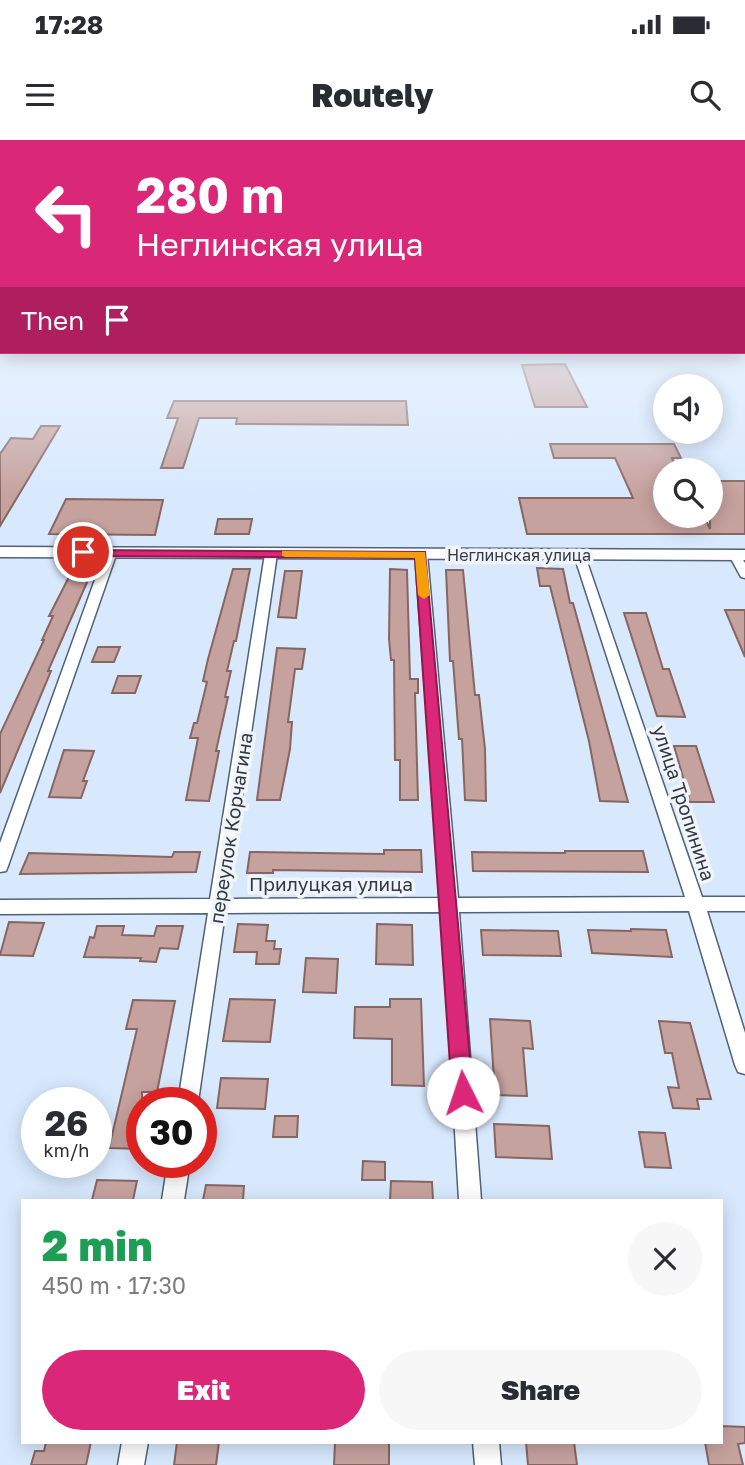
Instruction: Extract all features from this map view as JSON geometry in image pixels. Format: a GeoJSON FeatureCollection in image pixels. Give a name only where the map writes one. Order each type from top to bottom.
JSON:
{"type":"FeatureCollection","features":[{"type":"Feature","properties":{"kind":"street","name":"Неглинская улица"},"geometry":{"type":"LineString","coordinates":[[0,552],[740,555]]}},
{"type":"Feature","properties":{"kind":"street"},"geometry":{"type":"LineString","coordinates":[[0,866],[111,552]]}},
{"type":"Feature","properties":{"kind":"street","name":"переулок Корчагина"},"geometry":{"type":"LineString","coordinates":[[190,1087],[271,554]]}},
{"type":"Feature","properties":{"kind":"street"},"geometry":{"type":"LineString","coordinates":[[421,554],[450,905],[470,1199]]}},
{"type":"Feature","properties":{"kind":"street","name":"улица Тропинина"},"geometry":{"type":"LineString","coordinates":[[580,555],[696,904],[745,1065]]}},
{"type":"Feature","properties":{"kind":"street"},"geometry":{"type":"LineString","coordinates":[[740,555],[745,574]]}},
{"type":"Feature","properties":{"kind":"street","name":"Прилуцкая улица"},"geometry":{"type":"LineString","coordinates":[[0,907],[219,904],[745,904]]}},
{"type":"Feature","properties":{"kind":"street"},"geometry":{"type":"LineString","coordinates":[[173,1199],[176,1178]]}},
{"type":"Feature","properties":{"kind":"street"},"geometry":{"type":"LineString","coordinates":[[131,1465],[135,1444]]}},
{"type":"Feature","properties":{"kind":"street"},"geometry":{"type":"LineString","coordinates":[[486,1444],[488,1465]]}},
{"type":"Feature","properties":{"kind":"building"},"geometry":{"type":"Polygon","coordinates":[[[524,372],[569,372],[587,407],[535,407],[524,372]]]}},
{"type":"Feature","properties":{"kind":"building"},"geometry":{"type":"Polygon","coordinates":[[[174,401],[406,401],[408,425],[236,424],[237,418],[199,418],[183,468],[161,468],[178,418],[167,418],[174,401]]]}},
{"type":"Feature","properties":{"kind":"building"},"geometry":{"type":"Polygon","coordinates":[[[41,426],[60,426],[0,526],[0,454],[11,438],[33,439],[41,426]]]}},
{"type":"Feature","properties":{"kind":"building"},"geometry":{"type":"Polygon","coordinates":[[[550,444],[674,444],[681,458],[653,458],[653,528],[723,528],[723,481],[745,481],[745,534],[527,534],[519,498],[633,498],[615,458],[554,458],[550,444]]]}},
{"type":"Feature","properties":{"kind":"building"},"geometry":{"type":"Polygon","coordinates":[[[66,499],[163,500],[155,535],[49,534],[66,499]]]}},
{"type":"Feature","properties":{"kind":"building"},"geometry":{"type":"Polygon","coordinates":[[[218,519],[252,519],[249,534],[215,534],[218,519]]]}},
{"type":"Feature","properties":{"kind":"building"},"geometry":{"type":"Polygon","coordinates":[[[537,568],[563,569],[570,603],[573,603],[628,802],[600,801],[589,741],[550,586],[540,586],[537,568]]]}},
{"type":"Feature","properties":{"kind":"building"},"geometry":{"type":"Polygon","coordinates":[[[233,569],[250,569],[236,641],[227,671],[231,671],[225,697],[228,697],[209,801],[186,800],[198,738],[190,738],[194,723],[197,723],[207,682],[203,681],[208,659],[233,569]]]}},
{"type":"Feature","properties":{"kind":"building"},"geometry":{"type":"Polygon","coordinates":[[[390,569],[407,570],[410,679],[418,679],[418,693],[415,693],[418,800],[400,800],[400,760],[395,760],[394,660],[391,660],[389,639],[390,569]]]}},
{"type":"Feature","properties":{"kind":"building"},"geometry":{"type":"Polygon","coordinates":[[[446,570],[463,570],[475,695],[479,695],[485,749],[486,801],[465,800],[462,739],[459,739],[453,661],[450,661],[446,570]]]}},
{"type":"Feature","properties":{"kind":"building"},"geometry":{"type":"Polygon","coordinates":[[[72,571],[92,571],[48,671],[51,671],[0,793],[0,734],[44,640],[53,616],[49,616],[72,571]]]}},
{"type":"Feature","properties":{"kind":"building"},"geometry":{"type":"Polygon","coordinates":[[[285,571],[302,571],[296,618],[278,617],[285,571]]]}},
{"type":"Feature","properties":{"kind":"building"},"geometry":{"type":"Polygon","coordinates":[[[725,610],[745,610],[745,657],[725,610]]]}},
{"type":"Feature","properties":{"kind":"building"},"geometry":{"type":"Polygon","coordinates":[[[624,613],[646,613],[663,669],[669,669],[685,717],[657,716],[624,613]]]}},
{"type":"Feature","properties":{"kind":"building"},"geometry":{"type":"Polygon","coordinates":[[[98,647],[120,647],[114,662],[92,662],[98,647]]]}},
{"type":"Feature","properties":{"kind":"building"},"geometry":{"type":"Polygon","coordinates":[[[277,648],[305,649],[302,669],[295,669],[288,722],[292,722],[290,749],[280,800],[257,800],[277,648]]]}},
{"type":"Feature","properties":{"kind":"building"},"geometry":{"type":"Polygon","coordinates":[[[118,676],[141,676],[135,693],[112,693],[118,676]]]}},
{"type":"Feature","properties":{"kind":"building"},"geometry":{"type":"Polygon","coordinates":[[[674,746],[696,746],[714,802],[690,802],[674,746]]]}},
{"type":"Feature","properties":{"kind":"building"},"geometry":{"type":"Polygon","coordinates":[[[64,750],[94,751],[83,781],[87,781],[81,798],[49,797],[64,750]]]}},
{"type":"Feature","properties":{"kind":"building"},"geometry":{"type":"Polygon","coordinates":[[[384,850],[421,850],[422,872],[273,870],[273,873],[247,873],[250,852],[384,854],[384,850]]]}},
{"type":"Feature","properties":{"kind":"building"},"geometry":{"type":"Polygon","coordinates":[[[643,851],[648,872],[473,871],[472,852],[643,851]]]}},
{"type":"Feature","properties":{"kind":"building"},"geometry":{"type":"Polygon","coordinates":[[[174,852],[200,852],[196,872],[20,874],[29,853],[172,857],[174,852]]]}},
{"type":"Feature","properties":{"kind":"building"},"geometry":{"type":"Polygon","coordinates":[[[9,922],[44,923],[33,956],[0,955],[9,922]]]}},
{"type":"Feature","properties":{"kind":"building"},"geometry":{"type":"Polygon","coordinates":[[[238,924],[268,925],[266,941],[275,941],[274,949],[281,949],[279,964],[256,964],[257,952],[234,952],[238,924]]]}},
{"type":"Feature","properties":{"kind":"building"},"geometry":{"type":"Polygon","coordinates":[[[377,924],[412,925],[413,965],[376,964],[377,924]]]}},
{"type":"Feature","properties":{"kind":"building"},"geometry":{"type":"Polygon","coordinates":[[[97,926],[124,926],[122,935],[154,936],[157,926],[183,926],[178,949],[160,948],[156,962],[140,961],[141,958],[84,957],[90,937],[94,938],[97,926]]]}},
{"type":"Feature","properties":{"kind":"building"},"geometry":{"type":"Polygon","coordinates":[[[481,930],[558,931],[561,956],[483,955],[481,930]]]}},
{"type":"Feature","properties":{"kind":"building"},"geometry":{"type":"Polygon","coordinates":[[[588,930],[666,930],[672,957],[592,953],[588,930]]]}},
{"type":"Feature","properties":{"kind":"building"},"geometry":{"type":"Polygon","coordinates":[[[306,958],[338,959],[336,993],[303,992],[306,958]]]}},
{"type":"Feature","properties":{"kind":"building"},"geometry":{"type":"Polygon","coordinates":[[[230,999],[275,1000],[270,1042],[223,1041],[230,999]]]}},
{"type":"Feature","properties":{"kind":"building"},"geometry":{"type":"Polygon","coordinates":[[[390,999],[421,999],[424,1086],[392,1085],[392,1039],[354,1038],[355,1007],[390,1007],[390,999]]]}},
{"type":"Feature","properties":{"kind":"building"},"geometry":{"type":"Polygon","coordinates":[[[133,1000],[175,1001],[158,1087],[126,1087],[126,1149],[112,1148],[112,1135],[137,1029],[126,1029],[133,1000]]]}},
{"type":"Feature","properties":{"kind":"building"},"geometry":{"type":"Polygon","coordinates":[[[490,1019],[530,1021],[533,1049],[523,1048],[527,1096],[495,1095],[490,1019]]]}},
{"type":"Feature","properties":{"kind":"building"},"geometry":{"type":"Polygon","coordinates":[[[659,1021],[690,1023],[711,1099],[697,1099],[699,1109],[673,1108],[668,1087],[679,1088],[672,1053],[665,1053],[659,1021]]]}},
{"type":"Feature","properties":{"kind":"building"},"geometry":{"type":"Polygon","coordinates":[[[221,1078],[268,1079],[265,1109],[217,1108],[221,1078]]]}},
{"type":"Feature","properties":{"kind":"building"},"geometry":{"type":"Polygon","coordinates":[[[275,1116],[298,1116],[297,1137],[273,1137],[275,1116]]]}},
{"type":"Feature","properties":{"kind":"building"},"geometry":{"type":"Polygon","coordinates":[[[494,1124],[549,1126],[552,1159],[496,1157],[494,1124]]]}},
{"type":"Feature","properties":{"kind":"building"},"geometry":{"type":"Polygon","coordinates":[[[639,1132],[665,1133],[671,1168],[645,1167],[639,1132]]]}},
{"type":"Feature","properties":{"kind":"building"},"geometry":{"type":"Polygon","coordinates":[[[363,1161],[385,1162],[385,1180],[362,1180],[363,1161]]]}},
{"type":"Feature","properties":{"kind":"building"},"geometry":{"type":"Polygon","coordinates":[[[97,1180],[137,1181],[133,1199],[92,1199],[97,1180]]]}},
{"type":"Feature","properties":{"kind":"building"},"geometry":{"type":"Polygon","coordinates":[[[391,1181],[432,1182],[433,1199],[390,1199],[391,1181]]]}},
{"type":"Feature","properties":{"kind":"building"},"geometry":{"type":"Polygon","coordinates":[[[206,1185],[244,1186],[243,1199],[203,1199],[206,1185]]]}},
{"type":"Feature","properties":{"kind":"building"},"geometry":{"type":"Polygon","coordinates":[[[723,1426],[745,1427],[745,1443],[738,1444],[743,1465],[709,1465],[705,1444],[723,1444],[723,1426]]]}},
{"type":"Feature","properties":{"kind":"building"},"geometry":{"type":"Polygon","coordinates":[[[46,1444],[91,1444],[86,1465],[31,1465],[35,1451],[44,1451],[46,1444]]]}},
{"type":"Feature","properties":{"kind":"building"},"geometry":{"type":"Polygon","coordinates":[[[177,1444],[219,1444],[216,1465],[174,1465],[177,1444]]]}},
{"type":"Feature","properties":{"kind":"building"},"geometry":{"type":"Polygon","coordinates":[[[335,1444],[389,1444],[389,1465],[334,1465],[335,1444]]]}},
{"type":"Feature","properties":{"kind":"building"},"geometry":{"type":"Polygon","coordinates":[[[526,1444],[574,1444],[577,1465],[528,1465],[526,1444]]]}},
{"type":"Feature","properties":{"kind":"slow traffic"},"geometry":{"type":"LineString","coordinates":[[286,554],[421,554],[424,595]]}},
{"type":"Feature","properties":{"kind":"route"},"geometry":{"type":"LineString","coordinates":[[83,552],[421,554],[463,1093]]}}]}
